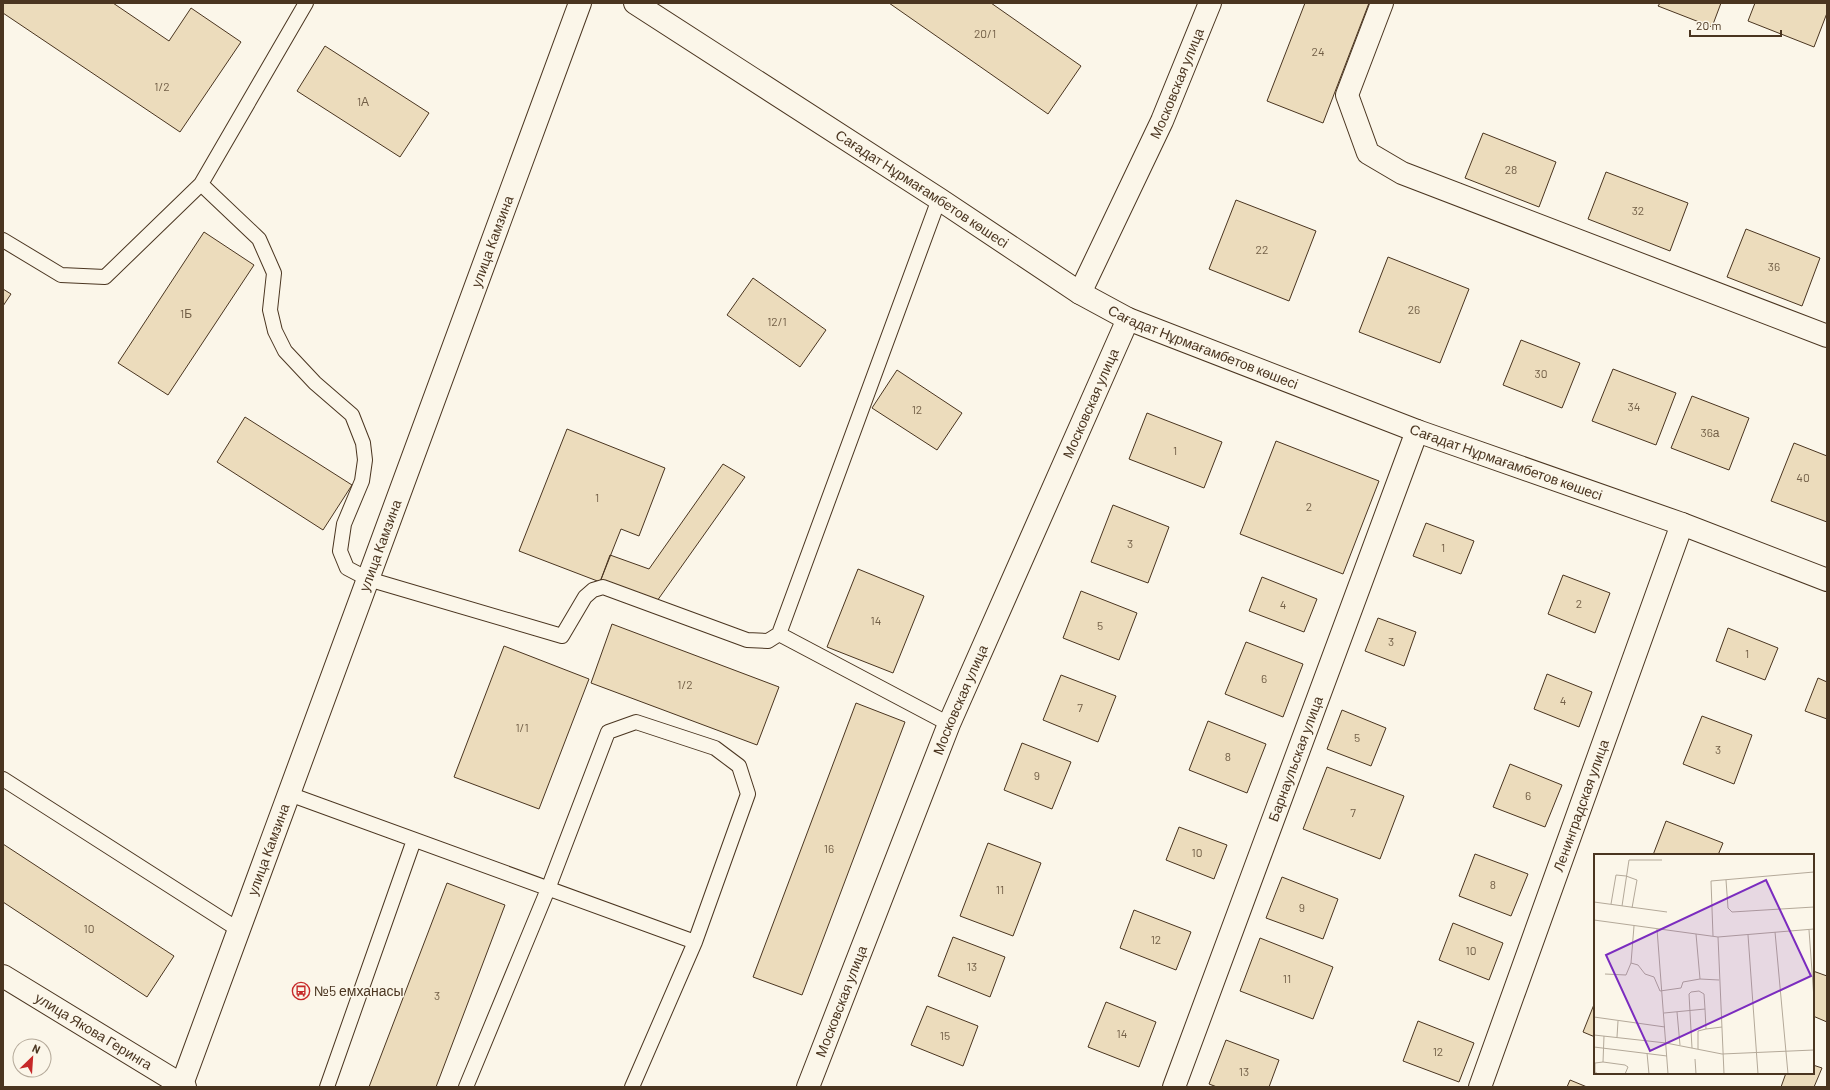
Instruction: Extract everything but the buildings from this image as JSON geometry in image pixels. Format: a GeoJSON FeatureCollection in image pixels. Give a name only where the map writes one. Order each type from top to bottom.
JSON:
{"type":"FeatureCollection","features":[{"type":"Feature","properties":{"kind":"street","name":"улица Камзина"},"geometry":{"type":"LineString","coordinates":[[182,1086],[580,3]]}},
{"type":"Feature","properties":{"kind":"street","name":"Сағадат Нұрмағамбетов көшесі"},"geometry":{"type":"LineString","coordinates":[[635,3],[939,199],[1080,293],[1128,319],[1417,431],[1682,524],[1827,580]]}},
{"type":"Feature","properties":{"kind":"street","name":"Московская улица"},"geometry":{"type":"LineString","coordinates":[[1080,293],[1162,121],[1210,3]]}},
{"type":"Feature","properties":{"kind":"street"},"geometry":{"type":"LineString","coordinates":[[1382,3],[1347,95],[1368,153],[1402,173],[1827,336]]}},
{"type":"Feature","properties":{"kind":"street","name":"Московская улица"},"geometry":{"type":"LineString","coordinates":[[808,1087],[949,724],[1128,319]]}},
{"type":"Feature","properties":{"kind":"street","name":"Барнаульская улица"},"geometry":{"type":"LineString","coordinates":[[1174,1087],[1417,431]]}},
{"type":"Feature","properties":{"kind":"street","name":"Ленинградская улица"},"geometry":{"type":"LineString","coordinates":[[1480,1087],[1682,524]]}},
{"type":"Feature","properties":{"kind":"street","name":"улица Якова Геринга"},"geometry":{"type":"LineString","coordinates":[[3,976],[182,1086]]}},
{"type":"Feature","properties":{"kind":"lane"},"geometry":{"type":"LineString","coordinates":[[3,240],[61,275],[105,278],[201,184],[306,3]]}},
{"type":"Feature","properties":{"kind":"lane"},"geometry":{"type":"LineString","coordinates":[[201,184],[259,239],[274,273],[270,310],[275,331],[285,351],[315,384],[352,415],[363,443],[365,460],[362,481],[344,524],[340,551],[348,568],[368,579],[562,636],[585,597],[593,590],[603,587],[747,640],[768,641],[779,634],[939,199]]}},
{"type":"Feature","properties":{"kind":"lane"},"geometry":{"type":"LineString","coordinates":[[779,634],[949,724]]}},
{"type":"Feature","properties":{"kind":"lane"},"geometry":{"type":"LineString","coordinates":[[466,1087],[548,889],[608,732],[636,722],[715,748],[739,766],[748,794],[695,942],[632,1087]]}},
{"type":"Feature","properties":{"kind":"lane"},"geometry":{"type":"LineString","coordinates":[[3,779],[239,930]]}},
{"type":"Feature","properties":{"kind":"lane"},"geometry":{"type":"LineString","coordinates":[[289,794],[695,942]]}},
{"type":"Feature","properties":{"kind":"lane"},"geometry":{"type":"LineString","coordinates":[[327,1087],[414,840]]}},
{"type":"Feature","properties":{"kind":"place","name":"№5 емханасы"},"geometry":{"type":"Point","coordinates":[301,991]}}]}
